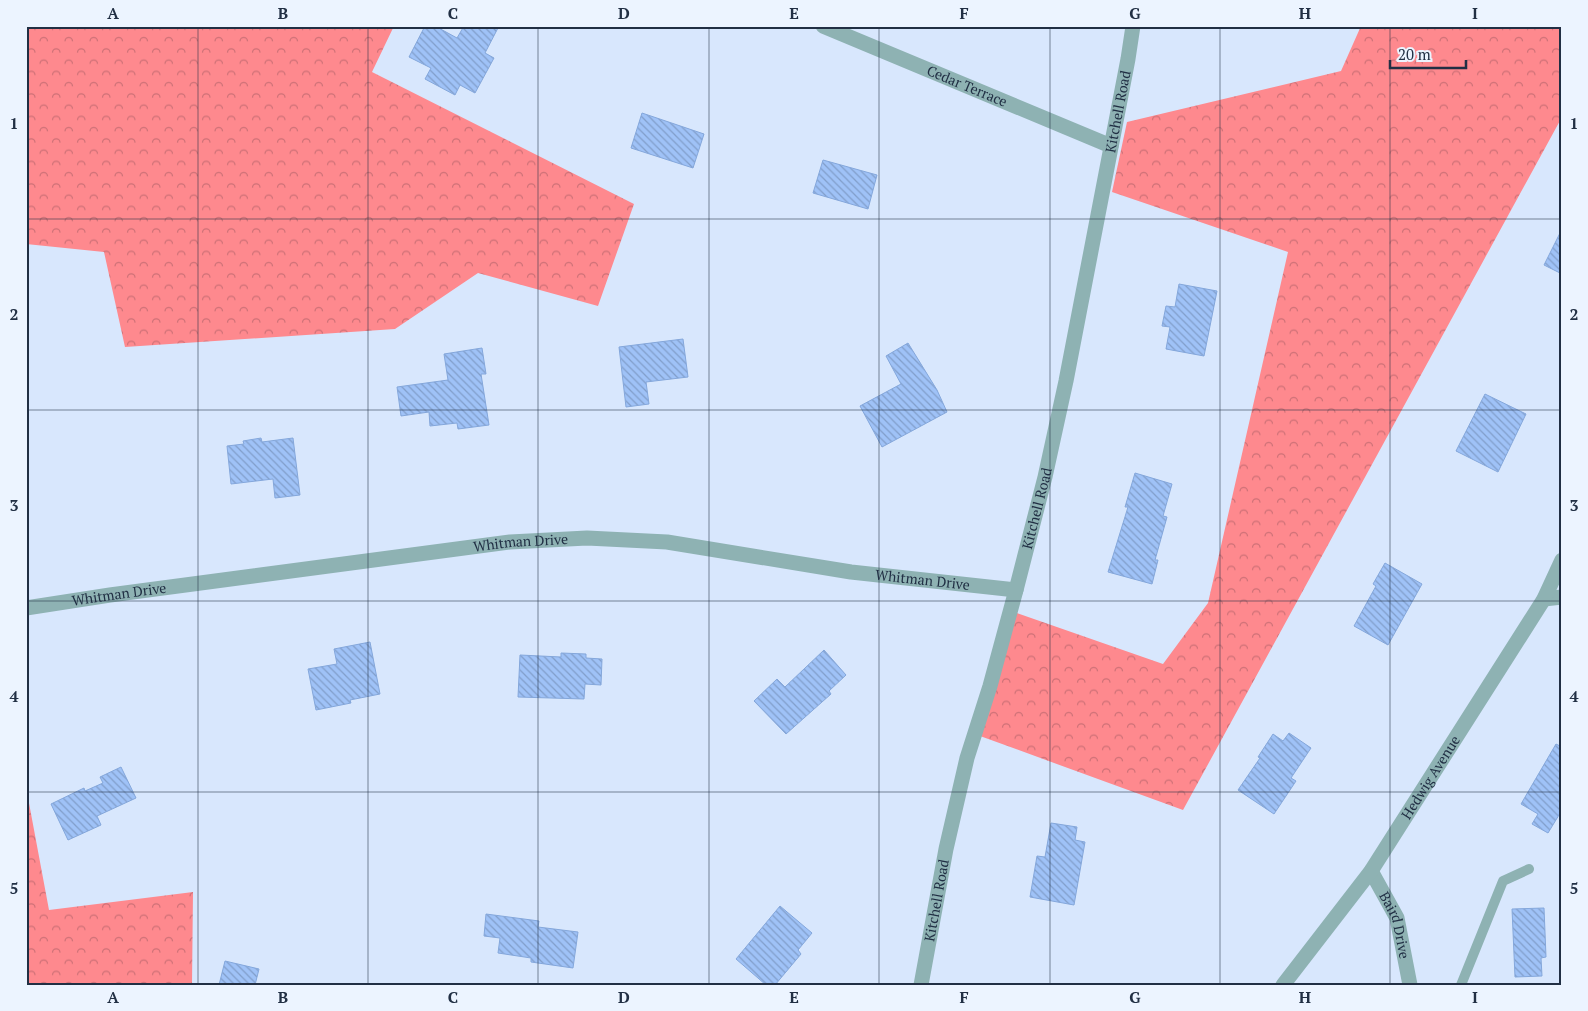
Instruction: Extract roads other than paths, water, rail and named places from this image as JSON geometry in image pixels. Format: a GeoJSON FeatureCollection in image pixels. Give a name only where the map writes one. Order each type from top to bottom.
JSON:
{"type":"FeatureCollection","features":[{"type":"Feature","properties":{"kind":"street","name":"Cedar Terrace"},"geometry":{"type":"LineString","coordinates":[[823,26],[1111,146]]}},
{"type":"Feature","properties":{"kind":"street","name":"Kitchell Road"},"geometry":{"type":"LineString","coordinates":[[921,985],[946,849],[967,758],[990,686],[1045,477],[1066,381],[1128,59],[1132,26]]}},
{"type":"Feature","properties":{"kind":"street","name":"Whitman Drive"},"geometry":{"type":"LineString","coordinates":[[26,608],[510,542],[588,538],[667,542],[851,572],[1016,590]]}},
{"type":"Feature","properties":{"kind":"street","name":"Hedwig Avenue"},"geometry":{"type":"LineString","coordinates":[[1283,985],[1371,871],[1544,599],[1562,560]]}},
{"type":"Feature","properties":{"kind":"street"},"geometry":{"type":"LineString","coordinates":[[1544,599],[1562,597]]}},
{"type":"Feature","properties":{"kind":"street","name":"Baird Drive"},"geometry":{"type":"LineString","coordinates":[[1371,871],[1397,918],[1410,985]]}},
{"type":"Feature","properties":{"kind":"lane"},"geometry":{"type":"LineString","coordinates":[[1461,985],[1503,881],[1529,869]]}}]}
